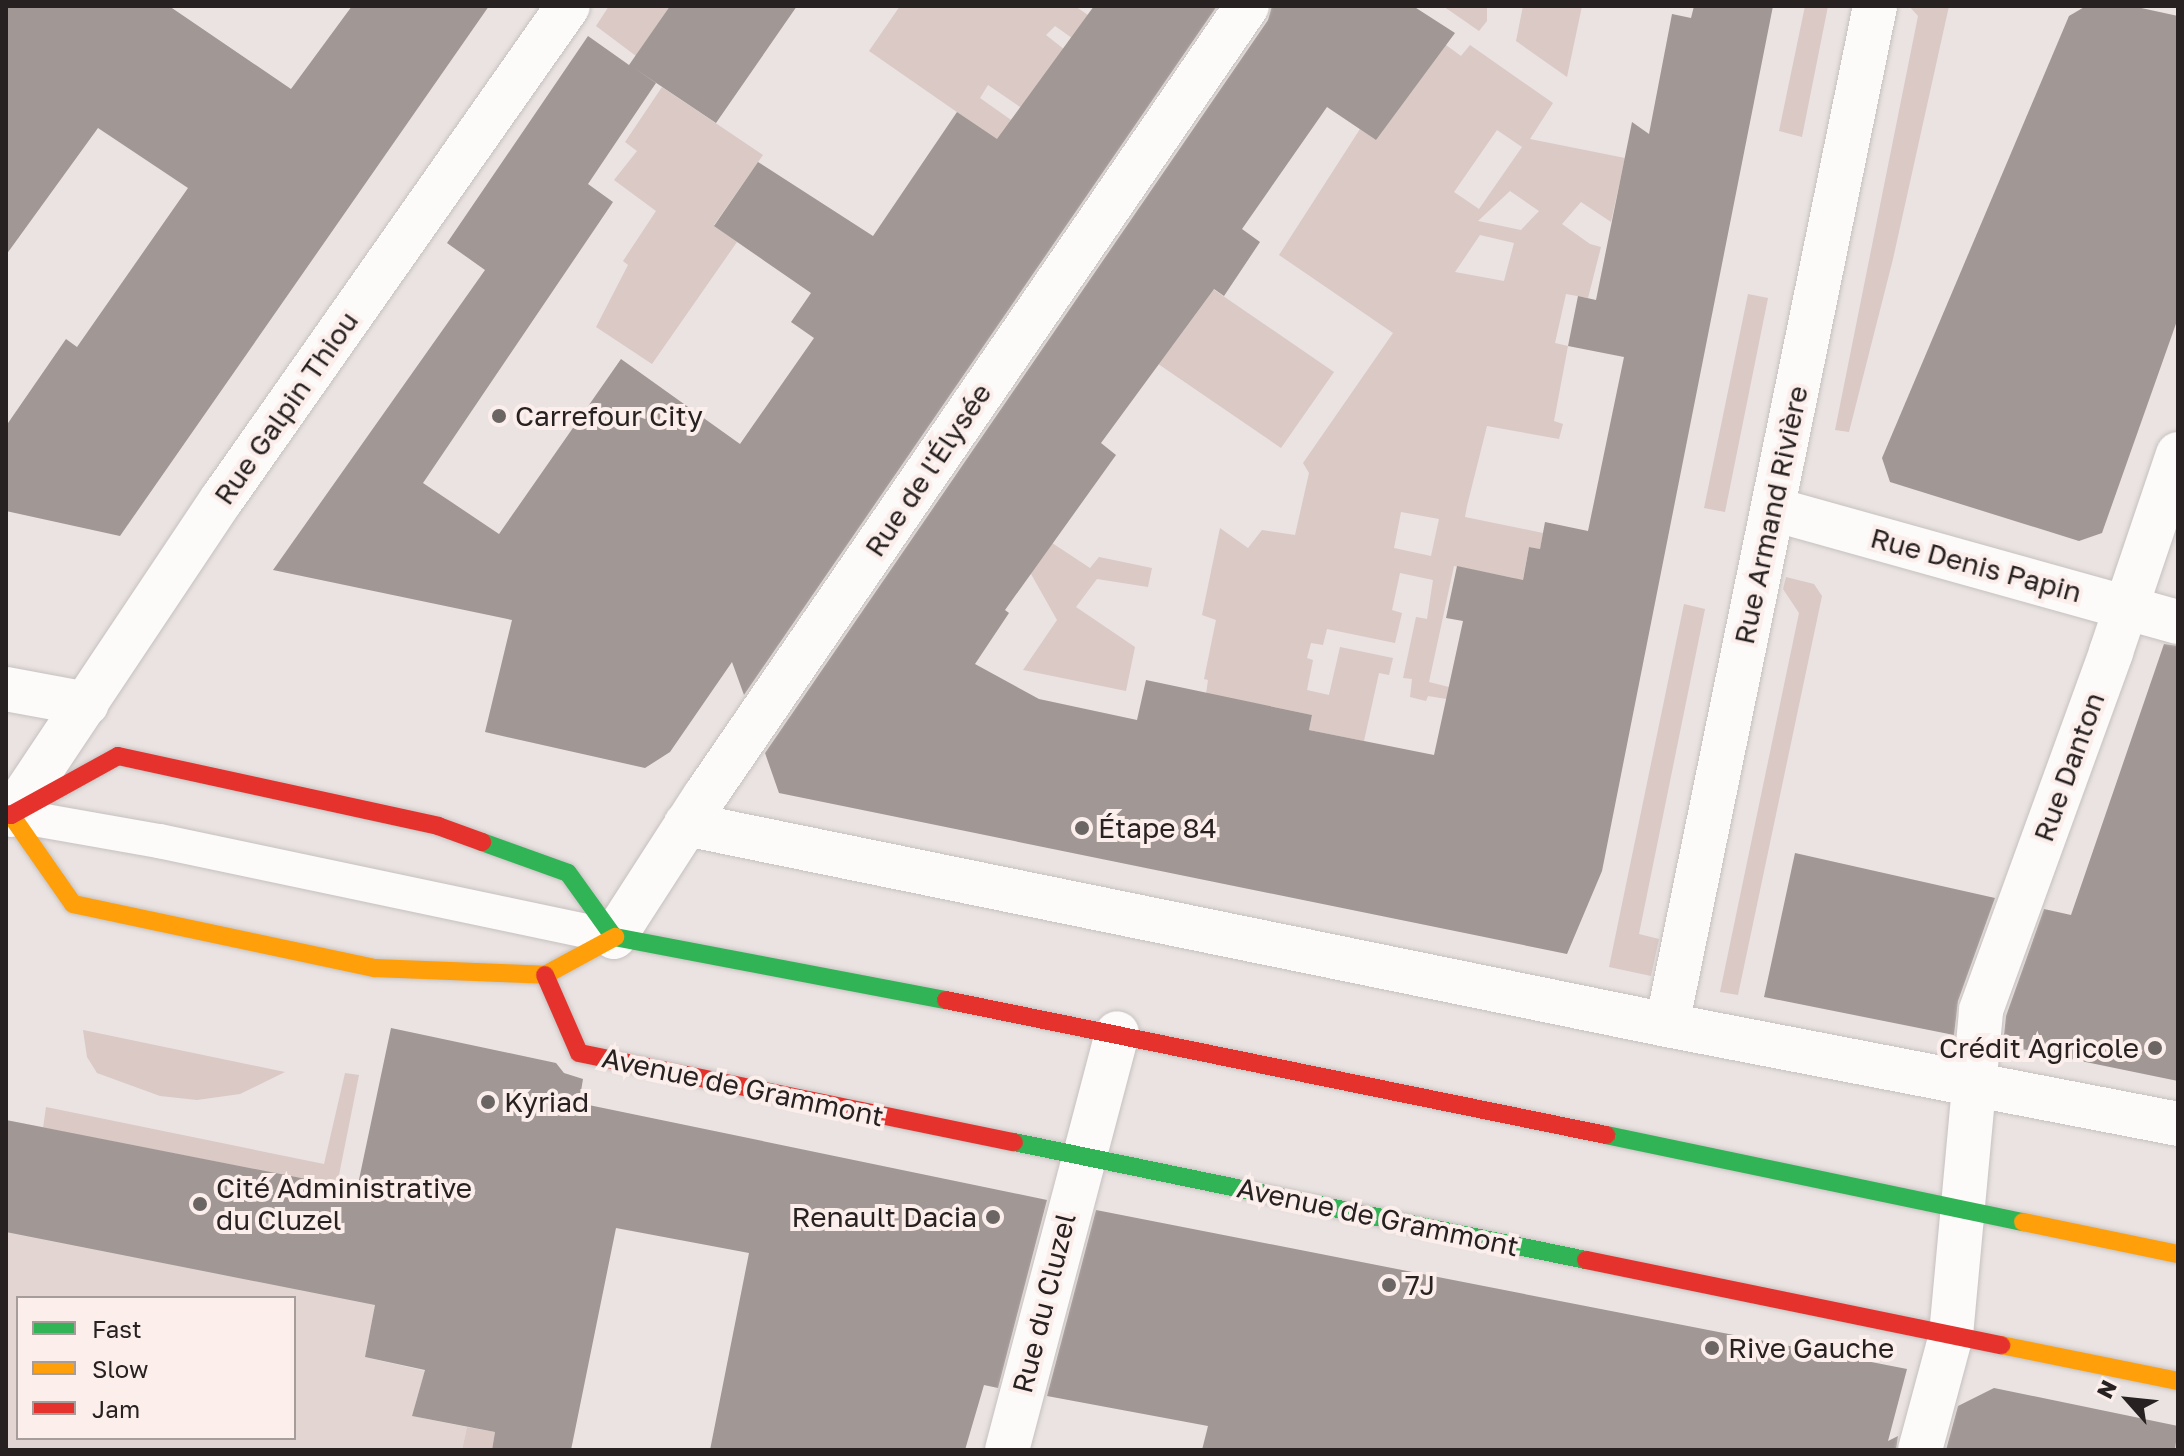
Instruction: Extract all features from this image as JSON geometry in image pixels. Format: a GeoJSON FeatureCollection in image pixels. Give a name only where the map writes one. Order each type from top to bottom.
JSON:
{"type":"FeatureCollection","features":[{"type":"Feature","properties":{"kind":"main road"},"geometry":{"type":"LineString","coordinates":[[614,937],[568,873],[438,826],[146,761],[118,756],[8,817],[73,904],[374,968],[545,975],[614,937],[1117,1033],[2178,1254]]}},
{"type":"Feature","properties":{"kind":"main road","name":"Avenue de Grammont"},"geometry":{"type":"LineString","coordinates":[[545,975],[579,1053],[2178,1381]]}},
{"type":"Feature","properties":{"kind":"street","name":"Rue Galpin Thiou"},"geometry":{"type":"LineString","coordinates":[[8,817],[87,704],[222,499],[568,6]]}},
{"type":"Feature","properties":{"kind":"street","name":"Rue de l'Élysée"},"geometry":{"type":"LineString","coordinates":[[614,937],[686,824],[1247,6]]}},
{"type":"Feature","properties":{"kind":"street","name":"Rue Armand Rivière"},"geometry":{"type":"LineString","coordinates":[[1667,1025],[1875,6]]}},
{"type":"Feature","properties":{"kind":"street","name":"Rue Danton"},"geometry":{"type":"LineString","coordinates":[[1920,1450],[1951,1335],[1974,1082],[1985,998],[2178,454]]}},
{"type":"Feature","properties":{"kind":"street","name":"Rue Denis Papin"},"geometry":{"type":"LineString","coordinates":[[1773,509],[2178,622]]}},
{"type":"Feature","properties":{"kind":"street"},"geometry":{"type":"LineString","coordinates":[[6,689],[87,704]]}},
{"type":"Feature","properties":{"kind":"street"},"geometry":{"type":"LineString","coordinates":[[686,824],[1667,1025],[1974,1082],[2178,1124]]}},
{"type":"Feature","properties":{"kind":"street","name":"Rue du Cluzel"},"geometry":{"type":"LineString","coordinates":[[1007,1450],[1117,1033]]}},
{"type":"Feature","properties":{"kind":"lane"},"geometry":{"type":"LineString","coordinates":[[8,817],[159,841],[614,937]]}},
{"type":"Feature","properties":{"kind":"shaded area"},"geometry":{"type":"Polygon","coordinates":[[[609,6],[670,6],[636,56],[596,26],[609,6]]]}},
{"type":"Feature","properties":{"kind":"shaded area"},"geometry":{"type":"Polygon","coordinates":[[[900,6],[1075,6],[1088,15],[1072,38],[1055,26],[1046,35],[1065,50],[1023,109],[988,85],[980,98],[1014,122],[1000,142],[869,51],[900,6]]]}},
{"type":"Feature","properties":{"kind":"shaded area"},"geometry":{"type":"Polygon","coordinates":[[[1443,6],[1487,6],[1487,21],[1479,31],[1443,6]]]}},
{"type":"Feature","properties":{"kind":"shaded area"},"geometry":{"type":"Polygon","coordinates":[[[1523,6],[1582,6],[1567,77],[1516,41],[1523,6]]]}},
{"type":"Feature","properties":{"kind":"shaded area"},"geometry":{"type":"Polygon","coordinates":[[[1805,6],[1828,6],[1802,137],[1779,131],[1805,6]]]}},
{"type":"Feature","properties":{"kind":"shaded area"},"geometry":{"type":"Polygon","coordinates":[[[1909,6],[1949,6],[1893,259],[1849,432],[1835,430],[1918,16],[1909,6]]]}},
{"type":"Feature","properties":{"kind":"shaded area"},"geometry":{"type":"Polygon","coordinates":[[[1435,37],[1461,56],[1470,45],[1553,103],[1530,139],[1625,158],[1611,222],[1581,202],[1562,224],[1590,244],[1601,247],[1588,298],[1566,294],[1555,343],[1568,346],[1554,421],[1563,424],[1559,439],[1487,426],[1465,517],[1543,533],[1540,549],[1529,547],[1522,584],[1514,578],[1454,566],[1429,682],[1461,690],[1459,701],[1428,696],[1426,701],[1410,697],[1412,679],[1403,678],[1416,617],[1427,619],[1433,580],[1400,573],[1392,610],[1402,613],[1395,643],[1327,629],[1323,645],[1311,643],[1307,658],[1313,660],[1307,690],[1329,695],[1340,647],[1393,658],[1389,675],[1379,673],[1364,741],[1309,730],[1312,715],[1264,705],[1221,697],[1204,708],[1208,680],[1204,679],[1216,620],[1202,615],[1220,528],[1248,548],[1262,530],[1295,535],[1309,473],[1303,463],[1393,333],[1279,255],[1360,129],[1376,140],[1435,37]],[[1497,130],[1454,192],[1479,209],[1522,147],[1497,130]],[[1510,191],[1478,221],[1521,230],[1539,211],[1510,191]],[[1480,235],[1455,272],[1504,281],[1514,243],[1480,235]],[[1401,512],[1394,548],[1431,556],[1439,519],[1401,512]]]}},
{"type":"Feature","properties":{"kind":"shaded area"},"geometry":{"type":"Polygon","coordinates":[[[662,87],[763,155],[714,225],[737,242],[652,364],[596,327],[628,265],[623,261],[656,211],[614,180],[637,151],[625,142],[662,87]]]}},
{"type":"Feature","properties":{"kind":"shaded area"},"geometry":{"type":"Polygon","coordinates":[[[1178,265],[1334,372],[1281,448],[1148,357],[1178,265]]]}},
{"type":"Feature","properties":{"kind":"shaded area"},"geometry":{"type":"Polygon","coordinates":[[[1748,294],[1768,298],[1725,512],[1704,508],[1748,294]]]}},
{"type":"Feature","properties":{"kind":"shaded area"},"geometry":{"type":"Polygon","coordinates":[[[1037,533],[1090,568],[1099,557],[1152,568],[1148,587],[1097,579],[1076,607],[1135,647],[1126,691],[1023,670],[1057,620],[1031,574],[1037,533]]]}},
{"type":"Feature","properties":{"kind":"shaded area"},"geometry":{"type":"Polygon","coordinates":[[[1786,577],[1814,584],[1822,596],[1738,995],[1720,992],[1799,613],[1783,589],[1786,577]]]}},
{"type":"Feature","properties":{"kind":"shaded area"},"geometry":{"type":"Polygon","coordinates":[[[1684,604],[1705,609],[1639,934],[1659,939],[1651,976],[1609,967],[1684,604]]]}},
{"type":"Feature","properties":{"kind":"shaded area"},"geometry":{"type":"Polygon","coordinates":[[[83,1030],[285,1072],[240,1094],[197,1100],[160,1096],[97,1073],[87,1057],[83,1030]]]}},
{"type":"Feature","properties":{"kind":"shaded area"},"geometry":{"type":"Polygon","coordinates":[[[345,1073],[359,1075],[337,1185],[43,1128],[46,1107],[324,1164],[345,1073]]]}},
{"type":"Feature","properties":{"kind":"shaded area"},"geometry":{"type":"Polygon","coordinates":[[[6,1120],[396,1195],[365,1357],[425,1371],[412,1416],[467,1427],[462,1450],[6,1450],[6,1120]]]}},
{"type":"Feature","properties":{"kind":"shaded area"},"geometry":{"type":"Polygon","coordinates":[[[467,1427],[495,1432],[492,1450],[462,1450],[467,1427]]]}},
{"type":"Feature","properties":{"kind":"building"},"geometry":{"type":"Polygon","coordinates":[[[6,6],[169,6],[291,89],[352,6],[489,6],[120,536],[6,511],[6,426],[66,339],[77,347],[188,188],[98,128],[6,255],[6,6]]]}},
{"type":"Feature","properties":{"kind":"building"},"geometry":{"type":"Polygon","coordinates":[[[670,6],[797,6],[716,123],[631,66],[656,83],[588,184],[613,202],[423,483],[499,534],[621,359],[740,444],[814,338],[791,322],[811,293],[714,226],[758,162],[873,236],[957,112],[997,139],[1094,6],[1217,6],[744,695],[732,662],[670,752],[645,768],[485,732],[512,620],[273,570],[485,270],[447,243],[588,36],[629,65],[670,6]]]}},
{"type":"Feature","properties":{"kind":"building"},"geometry":{"type":"Polygon","coordinates":[[[1272,6],[1413,6],[1455,33],[1376,140],[1327,107],[1242,229],[1260,242],[1224,296],[1214,289],[1101,443],[1116,455],[1005,610],[1009,613],[975,664],[1039,699],[1137,720],[1146,680],[1312,715],[1309,730],[1434,755],[1463,621],[1446,618],[1457,566],[1523,580],[1529,547],[1540,549],[1545,522],[1588,531],[1624,357],[1568,346],[1578,296],[1596,300],[1632,122],[1649,134],[1672,14],[1691,18],[1694,6],[1773,6],[1602,871],[1567,954],[779,793],[765,753],[1268,20],[1272,6]]]}},
{"type":"Feature","properties":{"kind":"building"},"geometry":{"type":"Polygon","coordinates":[[[2086,6],[2132,6],[2178,16],[2178,318],[2102,533],[2079,541],[1890,482],[1882,458],[2069,16],[2086,6]]]}},
{"type":"Feature","properties":{"kind":"building"},"geometry":{"type":"Polygon","coordinates":[[[2164,644],[2178,646],[2178,1081],[2003,1045],[2006,1016],[2044,909],[2071,915],[2164,644]]]}},
{"type":"Feature","properties":{"kind":"building"},"geometry":{"type":"Polygon","coordinates":[[[1795,853],[1995,898],[1958,1001],[1954,1035],[1764,997],[1795,853]]]}},
{"type":"Feature","properties":{"kind":"building"},"geometry":{"type":"Polygon","coordinates":[[[391,1028],[556,1063],[564,1073],[583,1079],[579,1103],[1047,1200],[998,1388],[984,1385],[965,1450],[710,1450],[749,1253],[616,1228],[571,1450],[492,1450],[495,1432],[412,1416],[425,1370],[365,1357],[375,1305],[6,1232],[6,1120],[357,1189],[391,1028]]]}},
{"type":"Feature","properties":{"kind":"building"},"geometry":{"type":"Polygon","coordinates":[[[1096,1210],[1907,1369],[1888,1441],[1898,1436],[1896,1450],[1202,1450],[1208,1426],[1047,1396],[1096,1210]]]}},
{"type":"Feature","properties":{"kind":"building"},"geometry":{"type":"Polygon","coordinates":[[[1994,1388],[2178,1426],[2175,1450],[1946,1450],[1958,1406],[1994,1388]]]}},
{"type":"Feature","properties":{"kind":"traffic: fast"},"geometry":{"type":"LineString","coordinates":[[482,842],[568,873],[614,937]]}},
{"type":"Feature","properties":{"kind":"traffic: fast"},"geometry":{"type":"LineString","coordinates":[[615,937],[946,1000]]}},
{"type":"Feature","properties":{"kind":"traffic: fast"},"geometry":{"type":"LineString","coordinates":[[1606,1135],[2023,1222]]}},
{"type":"Feature","properties":{"kind":"traffic: fast"},"geometry":{"type":"LineString","coordinates":[[1014,1142],[1586,1260]]}},
{"type":"Feature","properties":{"kind":"traffic: slow"},"geometry":{"type":"LineString","coordinates":[[11,815],[73,904],[374,968],[545,975],[615,937]]}},
{"type":"Feature","properties":{"kind":"traffic: slow"},"geometry":{"type":"LineString","coordinates":[[2023,1222],[2178,1254]]}},
{"type":"Feature","properties":{"kind":"traffic: slow"},"geometry":{"type":"LineString","coordinates":[[2001,1345],[2178,1381]]}},
{"type":"Feature","properties":{"kind":"traffic: jam"},"geometry":{"type":"LineString","coordinates":[[6,814],[11,815],[118,756],[438,826],[482,842]]}},
{"type":"Feature","properties":{"kind":"traffic: jam"},"geometry":{"type":"LineString","coordinates":[[545,975],[579,1053],[1014,1142]]}},
{"type":"Feature","properties":{"kind":"traffic: jam"},"geometry":{"type":"LineString","coordinates":[[946,1000],[1606,1135]]}},
{"type":"Feature","properties":{"kind":"traffic: jam"},"geometry":{"type":"LineString","coordinates":[[1586,1260],[2001,1345]]}},
{"type":"Feature","properties":{"kind":"place","name":"Carrefour City"},"geometry":{"type":"Point","coordinates":[499,416]}},
{"type":"Feature","properties":{"kind":"place","name":"Étape 84"},"geometry":{"type":"Point","coordinates":[1082,828]}},
{"type":"Feature","properties":{"kind":"place","name":"Crédit Agricole"},"geometry":{"type":"Point","coordinates":[2155,1048]}},
{"type":"Feature","properties":{"kind":"place","name":"Kyriad"},"geometry":{"type":"Point","coordinates":[488,1102]}},
{"type":"Feature","properties":{"kind":"place","name":"Cité Administrative du Cluzel"},"geometry":{"type":"Point","coordinates":[200,1204]}},
{"type":"Feature","properties":{"kind":"place","name":"Renault Dacia"},"geometry":{"type":"Point","coordinates":[993,1217]}},
{"type":"Feature","properties":{"kind":"place","name":"7J"},"geometry":{"type":"Point","coordinates":[1389,1285]}},
{"type":"Feature","properties":{"kind":"place","name":"Rive Gauche"},"geometry":{"type":"Point","coordinates":[1712,1348]}}]}
